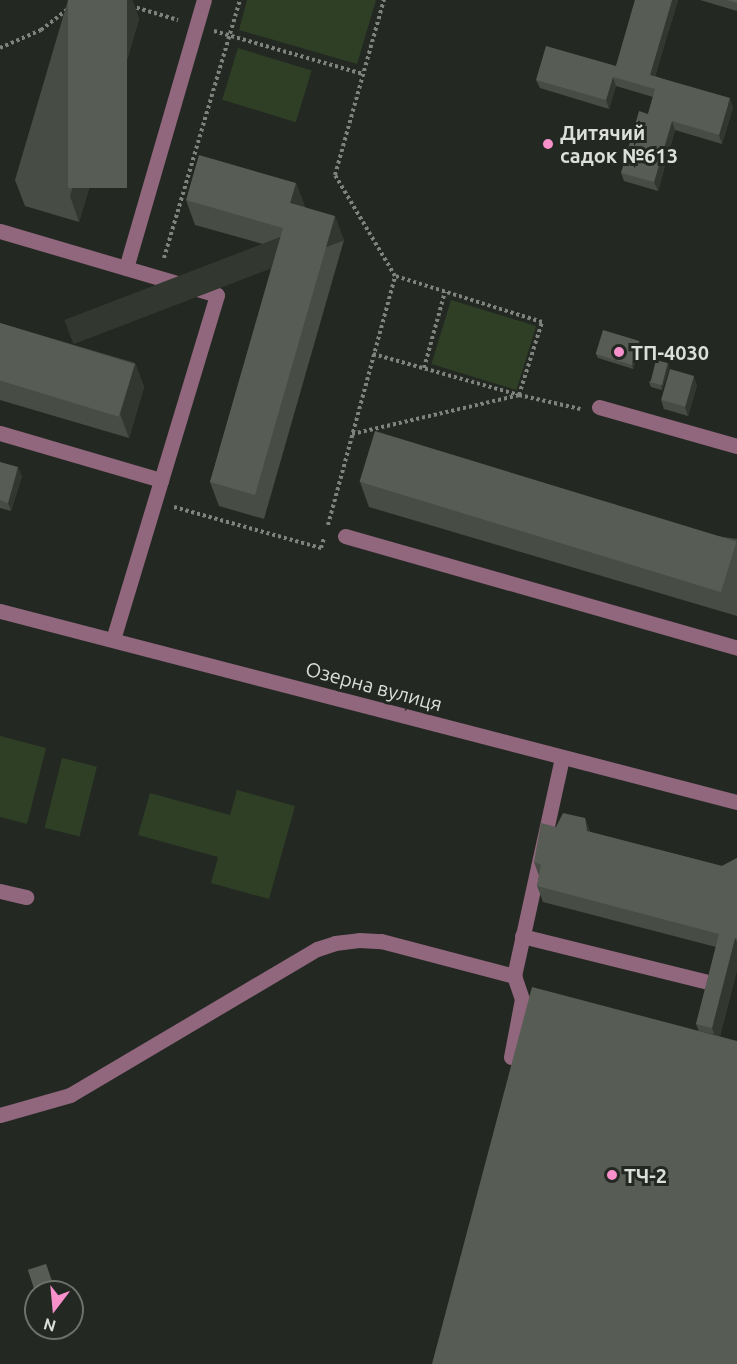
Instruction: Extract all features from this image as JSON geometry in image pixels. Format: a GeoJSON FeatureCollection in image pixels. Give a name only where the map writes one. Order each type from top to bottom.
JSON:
{"type":"FeatureCollection","features":[{"type":"Feature","properties":{"kind":"street"},"geometry":{"type":"LineString","coordinates":[[126,268],[204,0]]}},
{"type":"Feature","properties":{"kind":"street"},"geometry":{"type":"LineString","coordinates":[[0,231],[216,295],[113,640]]}},
{"type":"Feature","properties":{"kind":"street"},"geometry":{"type":"LineString","coordinates":[[599,408],[737,446]]}},
{"type":"Feature","properties":{"kind":"street"},"geometry":{"type":"LineString","coordinates":[[0,433],[161,480]]}},
{"type":"Feature","properties":{"kind":"street"},"geometry":{"type":"LineString","coordinates":[[345,536],[737,648]]}},
{"type":"Feature","properties":{"kind":"street","name":"Озерна вулиця"},"geometry":{"type":"LineString","coordinates":[[0,611],[737,802]]}},
{"type":"Feature","properties":{"kind":"street"},"geometry":{"type":"LineString","coordinates":[[511,1057],[522,999],[513,976],[562,757]]}},
{"type":"Feature","properties":{"kind":"street"},"geometry":{"type":"LineString","coordinates":[[0,891],[26,897]]}},
{"type":"Feature","properties":{"kind":"street"},"geometry":{"type":"LineString","coordinates":[[522,936],[716,984]]}},
{"type":"Feature","properties":{"kind":"street"},"geometry":{"type":"LineString","coordinates":[[0,1115],[70,1095],[317,949],[335,943],[381,941],[513,976]]}},
{"type":"Feature","properties":{"kind":"path"},"geometry":{"type":"LineString","coordinates":[[0,48],[41,30],[78,0]]}},
{"type":"Feature","properties":{"kind":"path"},"geometry":{"type":"LineString","coordinates":[[159,278],[240,0]]}},
{"type":"Feature","properties":{"kind":"path"},"geometry":{"type":"LineString","coordinates":[[384,0],[335,175],[394,276],[542,322],[519,395]]}},
{"type":"Feature","properties":{"kind":"path"},"geometry":{"type":"LineString","coordinates":[[122,3],[363,74]]}},
{"type":"Feature","properties":{"kind":"path"},"geometry":{"type":"LineString","coordinates":[[154,502],[321,548],[394,276]]}},
{"type":"Feature","properties":{"kind":"path"},"geometry":{"type":"LineString","coordinates":[[424,368],[445,292]]}},
{"type":"Feature","properties":{"kind":"path"},"geometry":{"type":"LineString","coordinates":[[373,354],[519,395],[585,410],[599,408]]}},
{"type":"Feature","properties":{"kind":"path"},"geometry":{"type":"LineString","coordinates":[[352,434],[519,395]]}},
{"type":"Feature","properties":{"kind":"green space"},"geometry":{"type":"Polygon","coordinates":[[[247,0],[376,0],[357,64],[239,30],[247,0]]]}},
{"type":"Feature","properties":{"kind":"green space"},"geometry":{"type":"Polygon","coordinates":[[[238,48],[312,71],[296,122],[222,100],[238,48]]]}},
{"type":"Feature","properties":{"kind":"green space"},"geometry":{"type":"Polygon","coordinates":[[[451,300],[536,326],[517,390],[431,364],[451,300]]]}},
{"type":"Feature","properties":{"kind":"green space"},"geometry":{"type":"Polygon","coordinates":[[[0,736],[46,748],[27,824],[0,817],[0,736]]]}},
{"type":"Feature","properties":{"kind":"green space"},"geometry":{"type":"Polygon","coordinates":[[[62,758],[97,767],[80,837],[45,828],[62,758]]]}},
{"type":"Feature","properties":{"kind":"green space"},"geometry":{"type":"Polygon","coordinates":[[[237,790],[295,806],[269,899],[211,883],[218,857],[138,835],[150,793],[230,815],[237,790]]]}},
{"type":"Feature","properties":{"kind":"building"},"geometry":{"type":"Polygon","coordinates":[[[68,0],[127,0],[127,188],[68,188],[68,0]]]}},
{"type":"Feature","properties":{"kind":"building"},"geometry":{"type":"Polygon","coordinates":[[[635,0],[672,0],[650,75],[730,98],[719,135],[672,121],[654,182],[621,173],[639,111],[648,114],[655,89],[613,77],[606,100],[536,80],[546,46],[616,66],[635,0]]]}},
{"type":"Feature","properties":{"kind":"building"},"geometry":{"type":"Polygon","coordinates":[[[199,155],[296,183],[290,203],[335,216],[255,495],[210,482],[283,228],[186,200],[199,155]]]}},
{"type":"Feature","properties":{"kind":"building"},"geometry":{"type":"Polygon","coordinates":[[[0,323],[135,364],[119,417],[0,381],[0,323]]]}},
{"type":"Feature","properties":{"kind":"building","name":"ТП-4030"},"geometry":{"type":"Polygon","coordinates":[[[603,330],[639,341],[632,365],[596,354],[603,330]]]}},
{"type":"Feature","properties":{"kind":"building"},"geometry":{"type":"Polygon","coordinates":[[[656,360],[668,363],[662,385],[650,382],[656,360]]]}},
{"type":"Feature","properties":{"kind":"building"},"geometry":{"type":"Polygon","coordinates":[[[670,369],[694,376],[685,407],[661,400],[670,369]]]}},
{"type":"Feature","properties":{"kind":"building"},"geometry":{"type":"Polygon","coordinates":[[[375,431],[736,542],[721,592],[360,482],[375,431]]]}},
{"type":"Feature","properties":{"kind":"building"},"geometry":{"type":"Polygon","coordinates":[[[0,462],[18,467],[8,503],[0,500],[0,462]]]}},
{"type":"Feature","properties":{"kind":"building"},"geometry":{"type":"Polygon","coordinates":[[[563,813],[585,818],[587,831],[722,866],[737,858],[737,938],[735,938],[712,1028],[696,1024],[719,934],[537,886],[541,865],[534,862],[541,823],[556,827],[563,813]]]}},
{"type":"Feature","properties":{"kind":"building","name":"ТЧ-2"},"geometry":{"type":"Polygon","coordinates":[[[532,987],[737,1041],[737,1364],[432,1364],[532,987]]]}},
{"type":"Feature","properties":{"kind":"building"},"geometry":{"type":"Polygon","coordinates":[[[46,1264],[51,1280],[31,1280],[28,1270],[46,1264]]]}},
{"type":"Feature","properties":{"kind":"place","name":"Дитячий садок №613"},"geometry":{"type":"Point","coordinates":[548,144]}},
{"type":"Feature","properties":{"kind":"place","name":"ТП-4030"},"geometry":{"type":"Point","coordinates":[619,352]}},
{"type":"Feature","properties":{"kind":"place","name":"ТЧ-2"},"geometry":{"type":"Point","coordinates":[612,1175]}}]}
